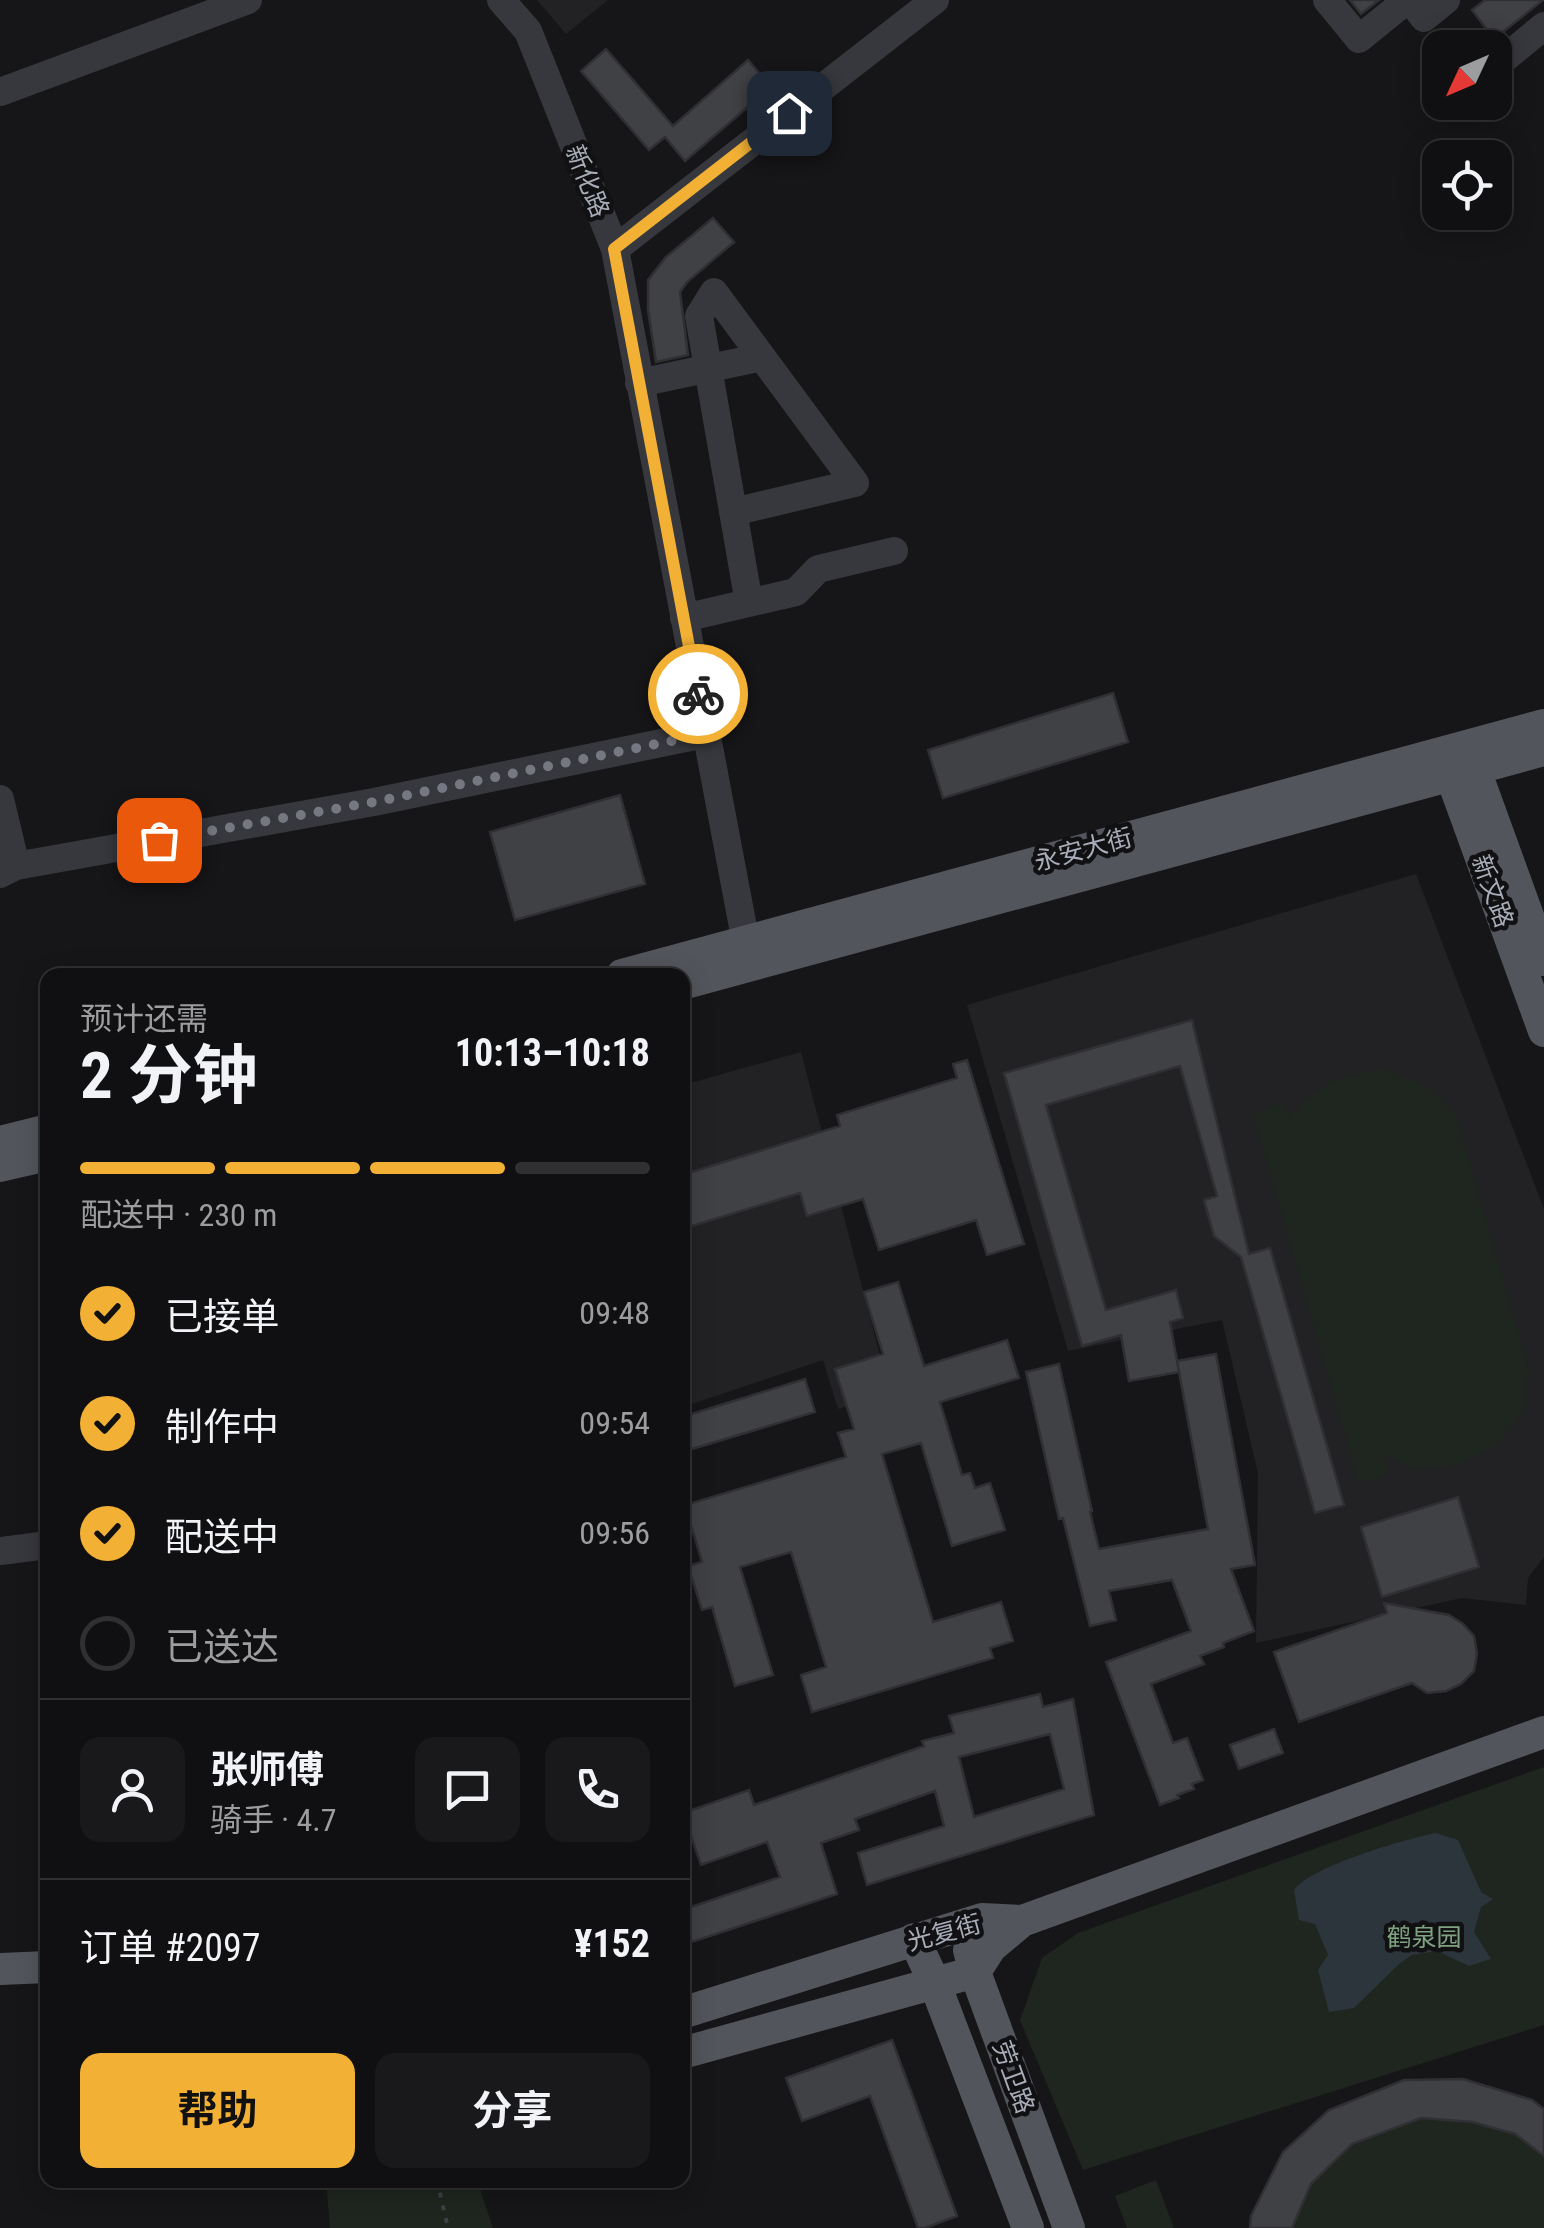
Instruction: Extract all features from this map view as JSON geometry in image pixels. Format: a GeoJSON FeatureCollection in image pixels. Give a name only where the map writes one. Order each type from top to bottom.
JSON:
{"type":"FeatureCollection","features":[{"type":"Feature","properties":{"kind":"main road","name":"永安大街"},"geometry":{"type":"LineString","coordinates":[[662,968],[748,953],[1459,760],[1544,725]]}},
{"type":"Feature","properties":{"kind":"main road","name":"永安大街"},"geometry":{"type":"LineString","coordinates":[[1459,760],[1544,750]]}},
{"type":"Feature","properties":{"kind":"main road","name":"新文路"},"geometry":{"type":"LineString","coordinates":[[1459,760],[1544,960]]}},
{"type":"Feature","properties":{"kind":"main road","name":"新文路"},"geometry":{"type":"LineString","coordinates":[[1459,760],[1544,1032]]}},
{"type":"Feature","properties":{"kind":"main road","name":"永安大街"},"geometry":{"type":"LineString","coordinates":[[690,980],[748,953]]}},
{"type":"Feature","properties":{"kind":"main road"},"geometry":{"type":"LineString","coordinates":[[0,1142],[40,1132]]}},
{"type":"Feature","properties":{"kind":"main road"},"geometry":{"type":"LineString","coordinates":[[0,1166],[40,1156]]}},
{"type":"Feature","properties":{"kind":"main road"},"geometry":{"type":"LineString","coordinates":[[1022,1920],[1544,1732]]}},
{"type":"Feature","properties":{"kind":"main road","name":"光复街"},"geometry":{"type":"LineString","coordinates":[[690,2010],[982,1918],[1022,1920]]}},
{"type":"Feature","properties":{"kind":"main road","name":"光复街"},"geometry":{"type":"LineString","coordinates":[[690,2051],[975,1972],[991,1947],[1022,1920]]}},
{"type":"Feature","properties":{"kind":"main road","name":"劳卫路"},"geometry":{"type":"LineString","coordinates":[[962,1925],[975,1972],[1069,2228]]}},
{"type":"Feature","properties":{"kind":"main road","name":"劳卫路"},"geometry":{"type":"LineString","coordinates":[[914,1939],[935,1984],[1028,2228]]}},
{"type":"Feature","properties":{"kind":"main road"},"geometry":{"type":"LineString","coordinates":[[0,1968],[40,1967]]}},
{"type":"Feature","properties":{"kind":"street"},"geometry":{"type":"LineString","coordinates":[[0,92],[248,0]]}},
{"type":"Feature","properties":{"kind":"street"},"geometry":{"type":"LineString","coordinates":[[614,249],[935,0]]}},
{"type":"Feature","properties":{"kind":"street"},"geometry":{"type":"LineString","coordinates":[[1328,0],[1359,39],[1408,0],[1424,18],[1446,0]]}},
{"type":"Feature","properties":{"kind":"street","name":"新化路"},"geometry":{"type":"LineString","coordinates":[[516,5],[614,249],[748,953]]}},
{"type":"Feature","properties":{"kind":"street"},"geometry":{"type":"LineString","coordinates":[[1512,52],[1544,26]]}},
{"type":"Feature","properties":{"kind":"street"},"geometry":{"type":"LineString","coordinates":[[734,512],[855,483],[714,292],[699,316],[750,603]]}},
{"type":"Feature","properties":{"kind":"street"},"geometry":{"type":"LineString","coordinates":[[640,382],[762,357]]}},
{"type":"Feature","properties":{"kind":"street"},"geometry":{"type":"LineString","coordinates":[[684,618],[796,592],[818,569],[894,550]]}},
{"type":"Feature","properties":{"kind":"street"},"geometry":{"type":"LineString","coordinates":[[0,799],[8,870],[374,802],[705,734]]}},
{"type":"Feature","properties":{"kind":"street"},"geometry":{"type":"LineString","coordinates":[[0,1551],[40,1546]]}},
{"type":"Feature","properties":{"kind":"path"},"geometry":{"type":"LineString","coordinates":[[439,2188],[448,2228]]}},
{"type":"Feature","properties":{"kind":"shaded area"},"geometry":{"type":"Polygon","coordinates":[[[537,0],[608,0],[566,34],[537,0]]]}},
{"type":"Feature","properties":{"kind":"shaded area"},"geometry":{"type":"Polygon","coordinates":[[[1416,874],[1544,1209],[1544,1557],[1528,1578],[1526,1605],[1462,1598],[1256,1643],[1258,1473],[1222,1320],[1068,1351],[967,1005],[1416,874]]]}},
{"type":"Feature","properties":{"kind":"shaded area"},"geometry":{"type":"Polygon","coordinates":[[[801,1052],[890,1394],[838,1409],[823,1360],[690,1405],[690,1083],[801,1052]]]}},
{"type":"Feature","properties":{"kind":"shaded area"},"geometry":{"type":"Polygon","coordinates":[[[1436,1833],[1458,1840],[1481,1892],[1493,1899],[1481,1907],[1474,1932],[1491,1959],[1469,1966],[1437,1951],[1412,1955],[1354,2008],[1329,2012],[1318,1970],[1328,1955],[1315,1924],[1299,1920],[1294,1890],[1339,1863],[1436,1833]]]}},
{"type":"Feature","properties":{"kind":"green space"},"geometry":{"type":"Polygon","coordinates":[[[1384,1068],[1426,1086],[1455,1112],[1528,1367],[1524,1410],[1498,1445],[1456,1466],[1415,1469],[1384,1455],[1390,1474],[1359,1483],[1253,1113],[1283,1102],[1289,1119],[1330,1082],[1384,1068]]]}},
{"type":"Feature","properties":{"kind":"green space","name":"鹤泉园"},"geometry":{"type":"Polygon","coordinates":[[[1544,1767],[1544,2025],[1083,2170],[1020,2020],[1042,1958],[1078,1933],[1544,1767]]]}},
{"type":"Feature","properties":{"kind":"green space"},"geometry":{"type":"Polygon","coordinates":[[[1463,2079],[1544,2109],[1544,2228],[1250,2228],[1251,2216],[1283,2152],[1329,2110],[1404,2080],[1463,2079]]]}},
{"type":"Feature","properties":{"kind":"green space"},"geometry":{"type":"Polygon","coordinates":[[[1156,2180],[1174,2228],[1127,2228],[1115,2196],[1156,2180]]]}},
{"type":"Feature","properties":{"kind":"green space"},"geometry":{"type":"Polygon","coordinates":[[[327,2188],[480,2188],[493,2228],[330,2228],[327,2188]]]}},
{"type":"Feature","properties":{"kind":"building"},"geometry":{"type":"Polygon","coordinates":[[[1350,0],[1379,0],[1361,14],[1350,0]]]}},
{"type":"Feature","properties":{"kind":"building"},"geometry":{"type":"Polygon","coordinates":[[[1485,0],[1543,0],[1505,30],[1487,30],[1472,10],[1485,0]]]}},
{"type":"Feature","properties":{"kind":"building"},"geometry":{"type":"Polygon","coordinates":[[[606,49],[673,126],[748,60],[771,87],[685,161],[665,137],[649,150],[581,71],[606,49]]]}},
{"type":"Feature","properties":{"kind":"building"},"geometry":{"type":"Polygon","coordinates":[[[713,218],[734,242],[680,292],[688,355],[656,362],[648,280],[666,257],[713,218]]]}},
{"type":"Feature","properties":{"kind":"building"},"geometry":{"type":"Polygon","coordinates":[[[1113,693],[1128,742],[943,798],[928,750],[1113,693]]]}},
{"type":"Feature","properties":{"kind":"building"},"geometry":{"type":"Polygon","coordinates":[[[620,795],[645,884],[515,920],[490,832],[620,795]]]}},
{"type":"Feature","properties":{"kind":"building"},"geometry":{"type":"Polygon","coordinates":[[[1192,1020],[1249,1254],[1270,1248],[1344,1505],[1315,1513],[1241,1257],[1214,1236],[1204,1200],[1217,1196],[1180,1066],[1046,1105],[1106,1310],[1176,1290],[1183,1318],[1170,1322],[1179,1372],[1129,1381],[1121,1335],[1082,1346],[1004,1073],[1192,1020]]]}},
{"type":"Feature","properties":{"kind":"building"},"geometry":{"type":"Polygon","coordinates":[[[967,1060],[1024,1244],[987,1255],[976,1220],[879,1250],[863,1199],[807,1216],[800,1193],[690,1227],[690,1173],[840,1126],[837,1115],[957,1078],[953,1064],[967,1060]]]}},
{"type":"Feature","properties":{"kind":"building"},"geometry":{"type":"Polygon","coordinates":[[[898,1282],[924,1366],[1007,1340],[1019,1378],[940,1402],[962,1475],[970,1473],[975,1488],[990,1483],[1005,1530],[952,1546],[921,1443],[882,1454],[933,1622],[1001,1602],[1013,1641],[990,1648],[993,1658],[812,1712],[801,1675],[826,1667],[791,1552],[740,1567],[773,1675],[735,1686],[712,1607],[702,1610],[690,1572],[690,1565],[702,1562],[690,1522],[690,1504],[846,1457],[838,1433],[854,1429],[835,1369],[883,1354],[864,1292],[898,1282]]]}},
{"type":"Feature","properties":{"kind":"building"},"geometry":{"type":"Polygon","coordinates":[[[1216,1354],[1255,1565],[1231,1569],[1254,1631],[1200,1656],[1204,1664],[1151,1684],[1173,1743],[1187,1738],[1203,1780],[1192,1784],[1194,1789],[1177,1795],[1179,1798],[1160,1805],[1106,1662],[1191,1631],[1172,1580],[1109,1591],[1116,1620],[1090,1626],[1063,1518],[1059,1519],[1026,1372],[1059,1364],[1099,1549],[1208,1529],[1177,1361],[1216,1354]]]}},
{"type":"Feature","properties":{"kind":"building"},"geometry":{"type":"Polygon","coordinates":[[[805,1379],[815,1412],[690,1450],[690,1415],[805,1379]]]}},
{"type":"Feature","properties":{"kind":"building"},"geometry":{"type":"Polygon","coordinates":[[[1458,1497],[1479,1567],[1382,1597],[1361,1527],[1458,1497]]]}},
{"type":"Feature","properties":{"kind":"building"},"geometry":{"type":"Polygon","coordinates":[[[1384,1603],[1449,1615],[1463,1624],[1474,1636],[1474,1671],[1461,1684],[1446,1691],[1427,1693],[1412,1683],[1299,1722],[1274,1652],[1387,1613],[1384,1603]]]}},
{"type":"Feature","properties":{"kind":"building"},"geometry":{"type":"Polygon","coordinates":[[[1040,1694],[1043,1707],[1073,1699],[1094,1815],[867,1885],[858,1853],[944,1826],[935,1791],[855,1819],[859,1830],[821,1843],[837,1894],[692,1942],[690,1907],[780,1877],[767,1842],[701,1865],[690,1833],[690,1811],[749,1790],[754,1805],[924,1746],[922,1741],[954,1733],[949,1716],[1040,1694]],[[1050,1734],[959,1757],[974,1817],[1064,1789],[1050,1734]]]}},
{"type":"Feature","properties":{"kind":"building"},"geometry":{"type":"Polygon","coordinates":[[[1274,1729],[1283,1753],[1239,1769],[1230,1745],[1274,1729]]]}},
{"type":"Feature","properties":{"kind":"building"},"geometry":{"type":"Polygon","coordinates":[[[892,2040],[957,2216],[925,2228],[918,2228],[870,2096],[802,2121],[786,2078],[892,2040]]]}},
{"type":"Feature","properties":{"kind":"building"},"geometry":{"type":"Polygon","coordinates":[[[1463,2079],[1532,2100],[1544,2109],[1544,2156],[1515,2134],[1472,2122],[1421,2118],[1352,2144],[1311,2184],[1292,2228],[1250,2228],[1251,2216],[1283,2152],[1329,2110],[1404,2080],[1463,2079]]]}},
{"type":"Feature","properties":{"kind":"way so far"},"geometry":{"type":"LineString","coordinates":[[159,840],[374,802],[705,734],[698,694]]}},
{"type":"Feature","properties":{"kind":"route"},"geometry":{"type":"LineString","coordinates":[[698,694],[614,249],[789,113]]}}]}
